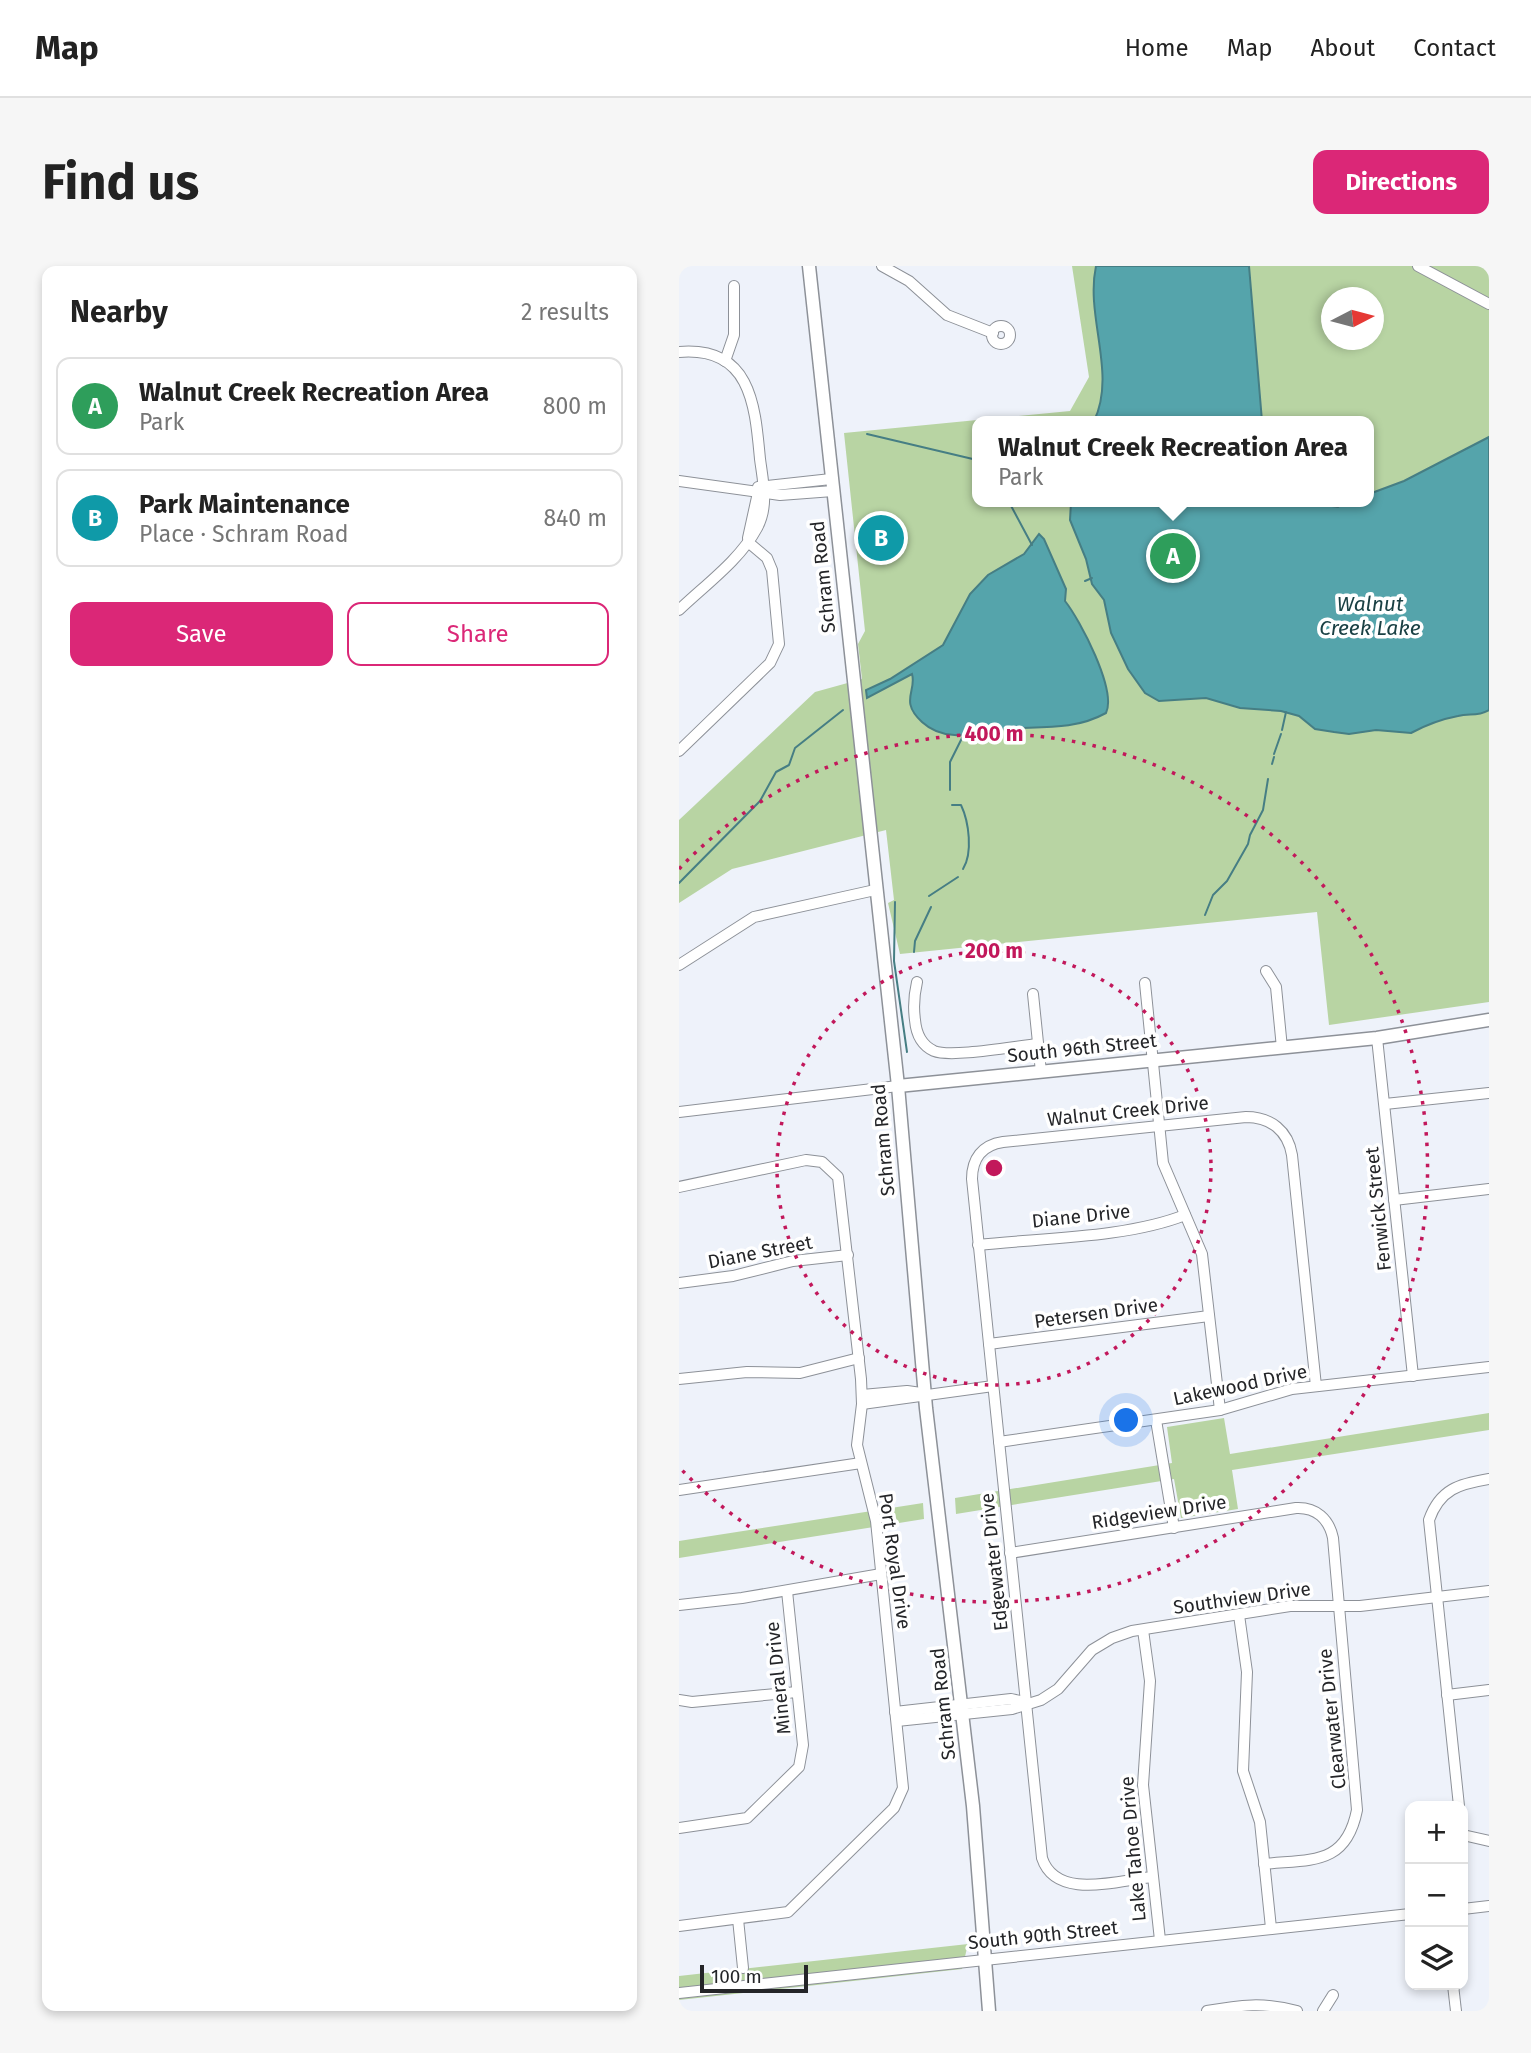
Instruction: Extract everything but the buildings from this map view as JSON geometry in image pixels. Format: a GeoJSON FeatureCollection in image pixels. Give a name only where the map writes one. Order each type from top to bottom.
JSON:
{"type":"FeatureCollection","features":[{"type":"Feature","properties":{"kind":"main road","name":"Schram Road"},"geometry":{"type":"LineString","coordinates":[[809,266],[898,1086],[925,1394],[962,1709],[989,2011]]}},
{"type":"Feature","properties":{"kind":"main road","name":"South 96th Street"},"geometry":{"type":"LineString","coordinates":[[898,1086],[1377,1038],[1489,1020]]}},
{"type":"Feature","properties":{"kind":"street"},"geometry":{"type":"LineString","coordinates":[[882,266],[909,281],[947,315],[993,333]]}},
{"type":"Feature","properties":{"kind":"street"},"geometry":{"type":"LineString","coordinates":[[1418,266],[1489,304]]}},
{"type":"Feature","properties":{"kind":"street"},"geometry":{"type":"LineString","coordinates":[[725,361],[734,335],[734,286]]}},
{"type":"Feature","properties":{"kind":"street"},"geometry":{"type":"LineString","coordinates":[[679,352],[702,353],[725,361],[741,376],[753,397],[761,488],[753,506],[748,541],[679,610]]}},
{"type":"Feature","properties":{"kind":"street"},"geometry":{"type":"LineString","coordinates":[[679,481],[761,488],[832,485]]}},
{"type":"Feature","properties":{"kind":"street"},"geometry":{"type":"LineString","coordinates":[[679,751],[770,663],[778,651],[770,564],[748,541]]}},
{"type":"Feature","properties":{"kind":"street"},"geometry":{"type":"LineString","coordinates":[[679,965],[754,917],[875,890]]}},
{"type":"Feature","properties":{"kind":"street"},"geometry":{"type":"LineString","coordinates":[[1266,971],[1276,987],[1282,1048]]}},
{"type":"Feature","properties":{"kind":"street"},"geometry":{"type":"LineString","coordinates":[[918,982],[913,995],[916,1030],[920,1039],[934,1051],[951,1053],[1038,1044]]}},
{"type":"Feature","properties":{"kind":"street"},"geometry":{"type":"LineString","coordinates":[[1145,983],[1165,1171],[1202,1254],[1220,1410]]}},
{"type":"Feature","properties":{"kind":"street"},"geometry":{"type":"LineString","coordinates":[[1033,994],[1041,1072]]}},
{"type":"Feature","properties":{"kind":"street","name":"Fenwick Street"},"geometry":{"type":"LineString","coordinates":[[1377,1038],[1413,1376]]}},
{"type":"Feature","properties":{"kind":"street","name":"South 96th Street"},"geometry":{"type":"LineString","coordinates":[[679,1112],[898,1086]]}},
{"type":"Feature","properties":{"kind":"street"},"geometry":{"type":"LineString","coordinates":[[1385,1104],[1489,1093]]}},
{"type":"Feature","properties":{"kind":"street","name":"Walnut Creek Drive"},"geometry":{"type":"LineString","coordinates":[[989,1146],[1003,1142],[1247,1117],[1271,1122],[1285,1135],[1292,1155],[1316,1386]]}},
{"type":"Feature","properties":{"kind":"street","name":"Edgewater Drive"},"geometry":{"type":"LineString","coordinates":[[989,1146],[978,1156],[972,1172],[1041,1851],[1047,1869],[1059,1881],[1071,1884],[1152,1877]]}},
{"type":"Feature","properties":{"kind":"street","name":"Port Royal Drive"},"geometry":{"type":"LineString","coordinates":[[679,1187],[806,1160],[822,1162],[831,1168],[840,1184],[862,1400],[857,1438],[876,1521],[896,1716],[901,1796],[894,1808],[792,1910],[783,1914],[738,1919]]}},
{"type":"Feature","properties":{"kind":"street"},"geometry":{"type":"LineString","coordinates":[[1394,1199],[1489,1189]]}},
{"type":"Feature","properties":{"kind":"street","name":"Diane Drive"},"geometry":{"type":"LineString","coordinates":[[978,1245],[1136,1228],[1185,1215]]}},
{"type":"Feature","properties":{"kind":"street","name":"Diane Street"},"geometry":{"type":"LineString","coordinates":[[679,1283],[743,1275],[793,1261],[848,1255]]}},
{"type":"Feature","properties":{"kind":"street","name":"Petersen Drive"},"geometry":{"type":"LineString","coordinates":[[989,1344],[1209,1316]]}},
{"type":"Feature","properties":{"kind":"street"},"geometry":{"type":"LineString","coordinates":[[679,1379],[747,1372],[800,1373],[859,1358]]}},
{"type":"Feature","properties":{"kind":"street","name":"Lakewood Drive"},"geometry":{"type":"LineString","coordinates":[[999,1442],[1220,1410],[1285,1390],[1489,1367]]}},
{"type":"Feature","properties":{"kind":"street"},"geometry":{"type":"LineString","coordinates":[[862,1400],[907,1391],[925,1394],[993,1386]]}},
{"type":"Feature","properties":{"kind":"street"},"geometry":{"type":"LineString","coordinates":[[1156,1420],[1174,1528]]}},
{"type":"Feature","properties":{"kind":"street"},"geometry":{"type":"LineString","coordinates":[[679,1490],[861,1463]]}},
{"type":"Feature","properties":{"kind":"street"},"geometry":{"type":"LineString","coordinates":[[1458,1801],[1429,1520],[1443,1495],[1459,1484],[1489,1479]]}},
{"type":"Feature","properties":{"kind":"street","name":"Ridgeview Drive"},"geometry":{"type":"LineString","coordinates":[[1010,1553],[1296,1508],[1314,1511]]}},
{"type":"Feature","properties":{"kind":"street","name":"Clearwater Drive"},"geometry":{"type":"LineString","coordinates":[[1264,1864],[1327,1857],[1346,1841],[1355,1822],[1358,1792],[1332,1530],[1314,1511]]}},
{"type":"Feature","properties":{"kind":"street"},"geometry":{"type":"LineString","coordinates":[[679,1605],[787,1591],[881,1574]]}},
{"type":"Feature","properties":{"kind":"street","name":"Mineral Drive"},"geometry":{"type":"LineString","coordinates":[[679,1828],[747,1818],[795,1772],[802,1761],[787,1591]]}},
{"type":"Feature","properties":{"kind":"street","name":"Southview Drive"},"geometry":{"type":"LineString","coordinates":[[896,1716],[962,1709],[1011,1699],[1026,1703],[1041,1700],[1053,1694],[1080,1661],[1098,1646],[1118,1635],[1290,1606],[1339,1606],[1489,1591]]}},
{"type":"Feature","properties":{"kind":"street"},"geometry":{"type":"LineString","coordinates":[[1239,1615],[1247,1672],[1243,1771],[1258,1816],[1271,1928]]}},
{"type":"Feature","properties":{"kind":"street","name":"Lake Tahoe Drive"},"geometry":{"type":"LineString","coordinates":[[1143,1630],[1150,1681],[1143,1785],[1160,1940]]}},
{"type":"Feature","properties":{"kind":"street"},"geometry":{"type":"LineString","coordinates":[[1447,1695],[1489,1690]]}},
{"type":"Feature","properties":{"kind":"street"},"geometry":{"type":"LineString","coordinates":[[679,1700],[692,1703],[797,1692]]}},
{"type":"Feature","properties":{"kind":"street"},"geometry":{"type":"LineString","coordinates":[[1468,1837],[1489,1841]]}},
{"type":"Feature","properties":{"kind":"street"},"geometry":{"type":"LineString","coordinates":[[1468,1908],[1489,1906]]}},
{"type":"Feature","properties":{"kind":"street","name":"South 90th Street"},"geometry":{"type":"LineString","coordinates":[[679,1993],[1405,1915]]}},
{"type":"Feature","properties":{"kind":"street"},"geometry":{"type":"LineString","coordinates":[[679,1926],[738,1919],[743,1968]]}},
{"type":"Feature","properties":{"kind":"street"},"geometry":{"type":"LineString","coordinates":[[1454,1990],[1456,2011]]}},
{"type":"Feature","properties":{"kind":"street"},"geometry":{"type":"LineString","coordinates":[[1323,2011],[1333,1995]]}},
{"type":"Feature","properties":{"kind":"street"},"geometry":{"type":"LineString","coordinates":[[1207,2011],[1246,2004],[1270,2004],[1297,2011]]}},
{"type":"Feature","properties":{"kind":"green space"},"geometry":{"type":"Polygon","coordinates":[[[1072,266],[1489,266],[1489,1002],[1329,1025],[1317,912],[900,954],[888,903],[894,900],[886,830],[732,869],[679,903],[679,820],[815,692],[862,679],[858,644],[865,631],[844,433],[972,421],[972,507],[1374,507],[1374,416],[1019,416],[1070,411],[1089,377],[1072,266]]]}},
{"type":"Feature","properties":{"kind":"green space"},"geometry":{"type":"Polygon","coordinates":[[[1489,1413],[1489,1430],[1232,1470],[1238,1509],[1181,1518],[1174,1479],[956,1514],[955,1498],[1172,1463],[1167,1427],[1224,1418],[1230,1454],[1489,1413]]]}},
{"type":"Feature","properties":{"kind":"green space"},"geometry":{"type":"Polygon","coordinates":[[[923,1503],[924,1519],[679,1558],[679,1541],[923,1503]]]}},
{"type":"Feature","properties":{"kind":"green space"},"geometry":{"type":"Polygon","coordinates":[[[968,1944],[962,1969],[679,2000],[679,1976],[968,1944]]]}},
{"type":"Feature","properties":{"kind":"water"},"geometry":{"type":"Polygon","coordinates":[[[1096,266],[1249,266],[1262,416],[1096,416],[1100,403],[1102,364],[1094,285],[1096,266]]]}},
{"type":"Feature","properties":{"kind":"water","name":"Walnut Creek Lake"},"geometry":{"type":"Polygon","coordinates":[[[1489,437],[1489,710],[1446,719],[1411,733],[1376,730],[1349,734],[1315,729],[1299,716],[1281,711],[1240,708],[1206,698],[1159,701],[1145,693],[1128,669],[1111,633],[1104,600],[1092,584],[1086,559],[1070,520],[1071,507],[1374,507],[1374,492],[1404,481],[1489,437]]]}},
{"type":"Feature","properties":{"kind":"water"},"geometry":{"type":"Polygon","coordinates":[[[1039,534],[1044,539],[1066,589],[1065,601],[1079,623],[1102,672],[1108,702],[1106,713],[1073,725],[956,735],[933,729],[915,715],[910,702],[912,674],[867,698],[866,690],[890,679],[943,645],[970,594],[988,575],[1024,554],[1039,534]]]}},
{"type":"Feature","properties":{"kind":"waterway"},"geometry":{"type":"LineString","coordinates":[[867,434],[972,459]]}},
{"type":"Feature","properties":{"kind":"waterway"},"geometry":{"type":"LineString","coordinates":[[1012,507],[1032,545]]}},
{"type":"Feature","properties":{"kind":"waterway"},"geometry":{"type":"LineString","coordinates":[[1085,581],[1092,578]]}},
{"type":"Feature","properties":{"kind":"waterway"},"geometry":{"type":"LineString","coordinates":[[679,883],[760,801],[776,772],[789,765],[795,748],[843,710]]}},
{"type":"Feature","properties":{"kind":"waterway"},"geometry":{"type":"LineString","coordinates":[[1282,730],[1286,712]]}},
{"type":"Feature","properties":{"kind":"waterway"},"geometry":{"type":"LineString","coordinates":[[1274,754],[1281,734]]}},
{"type":"Feature","properties":{"kind":"waterway"},"geometry":{"type":"LineString","coordinates":[[950,790],[950,762],[963,736]]}},
{"type":"Feature","properties":{"kind":"waterway"},"geometry":{"type":"LineString","coordinates":[[1272,764],[1274,757]]}},
{"type":"Feature","properties":{"kind":"waterway"},"geometry":{"type":"LineString","coordinates":[[1205,915],[1213,895],[1227,881],[1248,844],[1263,810],[1268,779]]}},
{"type":"Feature","properties":{"kind":"waterway"},"geometry":{"type":"LineString","coordinates":[[952,805],[961,805],[968,829],[968,855],[963,869]]}},
{"type":"Feature","properties":{"kind":"waterway"},"geometry":{"type":"LineString","coordinates":[[929,896],[958,877]]}},
{"type":"Feature","properties":{"kind":"waterway"},"geometry":{"type":"LineString","coordinates":[[895,902],[894,961],[907,1052]]}},
{"type":"Feature","properties":{"kind":"waterway"},"geometry":{"type":"LineString","coordinates":[[914,952],[915,941],[931,907]]}},
{"type":"Feature","properties":{"kind":"place","name":"Park Maintenance"},"geometry":{"type":"Point","coordinates":[881,538]}},
{"type":"Feature","properties":{"kind":"place","name":"Walnut Creek Recreation Area"},"geometry":{"type":"Point","coordinates":[1173,556]}}]}
